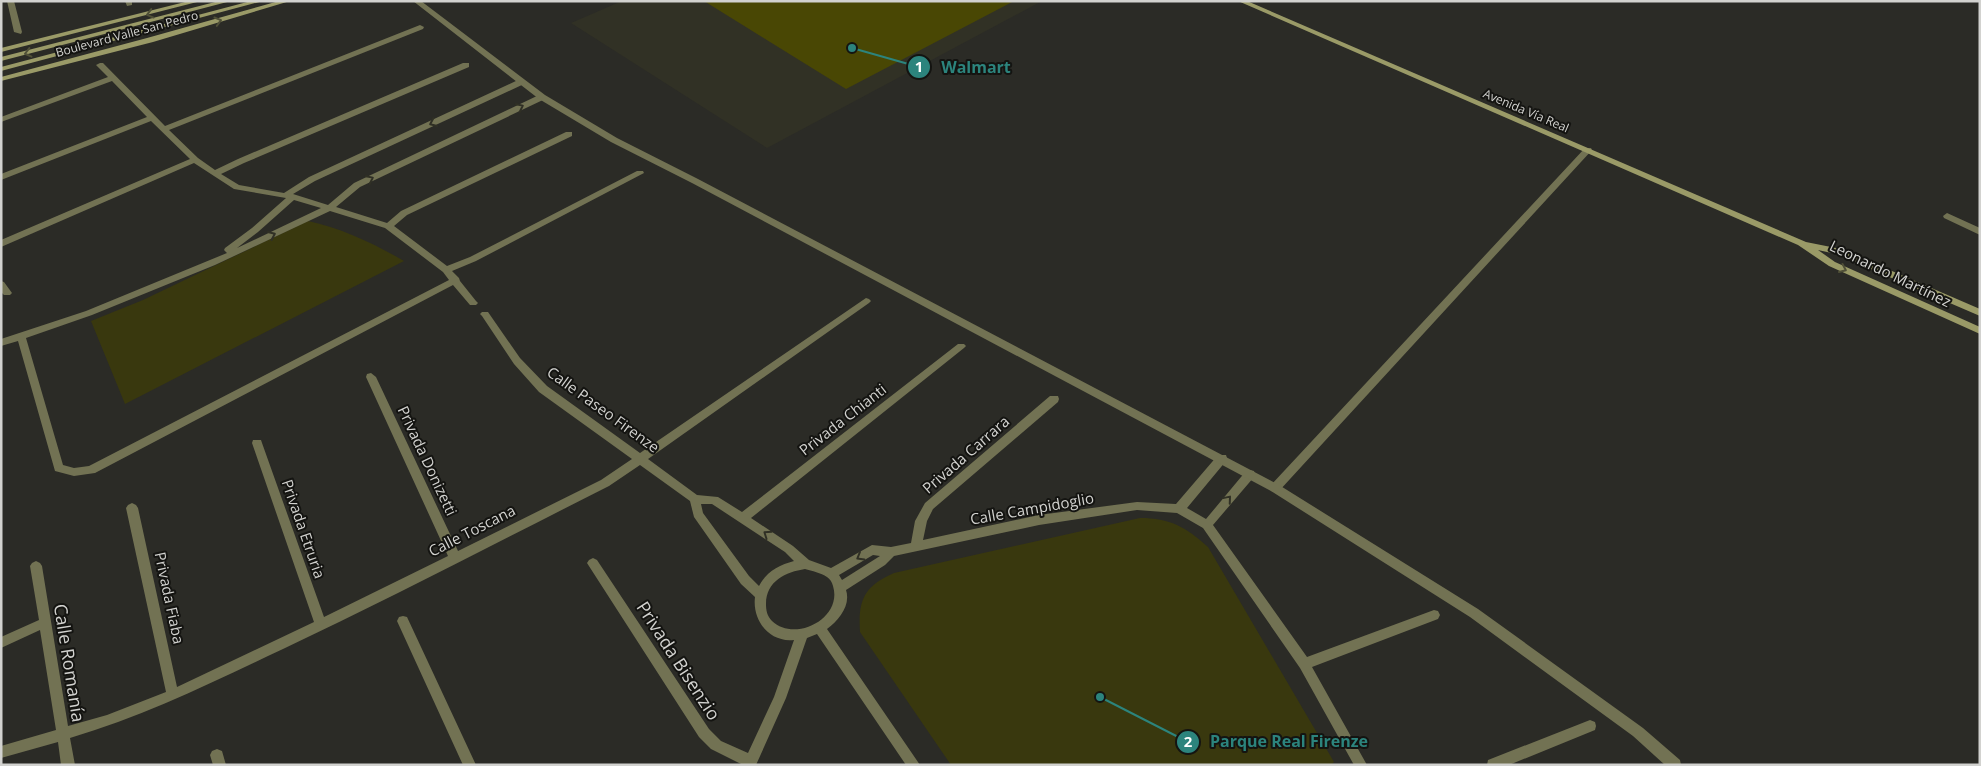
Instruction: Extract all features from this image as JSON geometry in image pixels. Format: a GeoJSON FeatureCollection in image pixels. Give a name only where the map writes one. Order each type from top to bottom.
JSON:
{"type":"FeatureCollection","features":[{"type":"Feature","properties":{"kind":"main road","name":"Boulevard Valle San Pedro"},"geometry":{"type":"LineString","coordinates":[[1,50],[198,1]]}},
{"type":"Feature","properties":{"kind":"main road","name":"Boulevard Valle San Pedro"},"geometry":{"type":"LineString","coordinates":[[1,59],[228,1]]}},
{"type":"Feature","properties":{"kind":"main road","name":"Boulevard Valle San Pedro"},"geometry":{"type":"LineString","coordinates":[[1,69],[260,1]]}},
{"type":"Feature","properties":{"kind":"main road","name":"Boulevard Valle San Pedro"},"geometry":{"type":"LineString","coordinates":[[1,78],[150,40],[288,1]]}},
{"type":"Feature","properties":{"kind":"main road","name":"Avenida Vía Real"},"geometry":{"type":"LineString","coordinates":[[1241,1],[1801,243]]}},
{"type":"Feature","properties":{"kind":"main road","name":"Leonardo Martínez"},"geometry":{"type":"LineString","coordinates":[[1801,243],[1838,251],[1980,313]]}},
{"type":"Feature","properties":{"kind":"main road","name":"Leonardo Martínez"},"geometry":{"type":"LineString","coordinates":[[1801,243],[1832,264],[1980,331]]}},
{"type":"Feature","properties":{"kind":"street"},"geometry":{"type":"LineString","coordinates":[[10,1],[18,32]]}},
{"type":"Feature","properties":{"kind":"street"},"geometry":{"type":"LineString","coordinates":[[416,1],[542,97],[614,140],[1222,458],[1275,488],[1474,613],[1638,732],[1675,765]]}},
{"type":"Feature","properties":{"kind":"street"},"geometry":{"type":"LineString","coordinates":[[164,129],[420,27]]}},
{"type":"Feature","properties":{"kind":"street"},"geometry":{"type":"LineString","coordinates":[[100,65],[195,160],[215,174],[237,187],[289,196],[331,207],[388,226],[446,270],[473,303]]}},
{"type":"Feature","properties":{"kind":"street"},"geometry":{"type":"LineString","coordinates":[[215,174],[241,161],[466,65]]}},
{"type":"Feature","properties":{"kind":"street"},"geometry":{"type":"LineString","coordinates":[[1,120],[114,78]]}},
{"type":"Feature","properties":{"kind":"street"},"geometry":{"type":"LineString","coordinates":[[212,263],[255,230],[289,196],[312,179],[521,82]]}},
{"type":"Feature","properties":{"kind":"street"},"geometry":{"type":"LineString","coordinates":[[1,343],[89,313],[212,263],[331,207],[358,185],[542,97]]}},
{"type":"Feature","properties":{"kind":"street"},"geometry":{"type":"LineString","coordinates":[[1,178],[153,117]]}},
{"type":"Feature","properties":{"kind":"street"},"geometry":{"type":"LineString","coordinates":[[388,226],[404,214],[569,134]]}},
{"type":"Feature","properties":{"kind":"street"},"geometry":{"type":"LineString","coordinates":[[1275,488],[1588,150]]}},
{"type":"Feature","properties":{"kind":"street"},"geometry":{"type":"LineString","coordinates":[[1,244],[195,160]]}},
{"type":"Feature","properties":{"kind":"street"},"geometry":{"type":"LineString","coordinates":[[446,270],[473,259],[640,173]]}},
{"type":"Feature","properties":{"kind":"street"},"geometry":{"type":"LineString","coordinates":[[1947,216],[1980,232]]}},
{"type":"Feature","properties":{"kind":"street"},"geometry":{"type":"LineString","coordinates":[[21,336],[59,468],[74,472],[91,470],[456,280]]}},
{"type":"Feature","properties":{"kind":"street"},"geometry":{"type":"LineString","coordinates":[[1,284],[7,292]]}},
{"type":"Feature","properties":{"kind":"street","name":"Calle Toscana"},"geometry":{"type":"LineString","coordinates":[[1,752],[107,721],[174,695],[321,625],[605,483],[866,301]]}},
{"type":"Feature","properties":{"kind":"street","name":"Calle Paseo Firenze"},"geometry":{"type":"LineString","coordinates":[[485,314],[517,362],[543,389],[695,499],[714,500],[789,549],[805,564]]}},
{"type":"Feature","properties":{"kind":"street","name":"Privada Chianti"},"geometry":{"type":"LineString","coordinates":[[743,518],[961,346]]}},
{"type":"Feature","properties":{"kind":"street","name":"Privada Donizetti"},"geometry":{"type":"LineString","coordinates":[[371,378],[455,558]]}},
{"type":"Feature","properties":{"kind":"street","name":"Privada Carrara"},"geometry":{"type":"LineString","coordinates":[[916,546],[921,521],[928,506],[1054,399]]}},
{"type":"Feature","properties":{"kind":"street","name":"Privada Etruria"},"geometry":{"type":"LineString","coordinates":[[258,442],[321,625]]}},
{"type":"Feature","properties":{"kind":"street"},"geometry":{"type":"LineString","coordinates":[[1179,509],[1222,458]]}},
{"type":"Feature","properties":{"kind":"street"},"geometry":{"type":"LineString","coordinates":[[1207,524],[1250,474]]}},
{"type":"Feature","properties":{"kind":"street"},"geometry":{"type":"LineString","coordinates":[[695,499],[698,514],[744,580],[760,595]]}},
{"type":"Feature","properties":{"kind":"street","name":"Calle Campidoglio"},"geometry":{"type":"LineString","coordinates":[[832,573],[872,550],[891,552],[1039,520],[1137,506],[1179,509],[1207,524],[1304,664],[1361,765]]}},
{"type":"Feature","properties":{"kind":"street","name":"Privada Fiaba"},"geometry":{"type":"LineString","coordinates":[[132,508],[174,695]]}},
{"type":"Feature","properties":{"kind":"street","name":"Calle Campidoglio"},"geometry":{"type":"LineString","coordinates":[[840,587],[881,562],[891,552]]}},
{"type":"Feature","properties":{"kind":"street","name":"Privada Bisenzio"},"geometry":{"type":"LineString","coordinates":[[593,563],[704,733],[716,745],[749,763]]}},
{"type":"Feature","properties":{"kind":"street"},"geometry":{"type":"LineString","coordinates":[[805,564],[832,573],[840,587],[841,601],[834,617],[820,629],[802,635],[782,634],[767,626],[759,611],[760,595],[769,579],[785,568],[805,564]]}},
{"type":"Feature","properties":{"kind":"street","name":"Calle Romanía"},"geometry":{"type":"LineString","coordinates":[[36,566],[68,765]]}},
{"type":"Feature","properties":{"kind":"street"},"geometry":{"type":"LineString","coordinates":[[1304,664],[1434,615]]}},
{"type":"Feature","properties":{"kind":"street"},"geometry":{"type":"LineString","coordinates":[[403,621],[470,765]]}},
{"type":"Feature","properties":{"kind":"street"},"geometry":{"type":"LineString","coordinates":[[1,643],[46,622]]}},
{"type":"Feature","properties":{"kind":"street"},"geometry":{"type":"LineString","coordinates":[[820,629],[914,765]]}},
{"type":"Feature","properties":{"kind":"street"},"geometry":{"type":"LineString","coordinates":[[749,763],[780,698],[802,635]]}},
{"type":"Feature","properties":{"kind":"street"},"geometry":{"type":"LineString","coordinates":[[1493,765],[1590,726]]}},
{"type":"Feature","properties":{"kind":"shaded area"},"geometry":{"type":"Polygon","coordinates":[[[622,1],[1042,1],[767,148],[571,23],[622,1]]]}},
{"type":"Feature","properties":{"kind":"shaded area"},"geometry":{"type":"Polygon","coordinates":[[[308,221],[358,237],[404,261],[125,404],[91,321],[143,300],[308,221]]]}},
{"type":"Feature","properties":{"kind":"shaded area"},"geometry":{"type":"Polygon","coordinates":[[[1140,518],[1151,518],[1177,525],[1208,547],[1334,762],[1331,765],[951,765],[860,632],[860,611],[865,595],[876,583],[894,573],[1140,518]]]}},
{"type":"Feature","properties":{"kind":"building"},"geometry":{"type":"Polygon","coordinates":[[[704,1],[1014,1],[846,89],[704,1]]]}},
{"type":"Feature","properties":{"kind":"place","name":"Walmart"},"geometry":{"type":"Point","coordinates":[852,48]}},
{"type":"Feature","properties":{"kind":"place","name":"Parque Real Firenze"},"geometry":{"type":"Point","coordinates":[1100,697]}}]}
